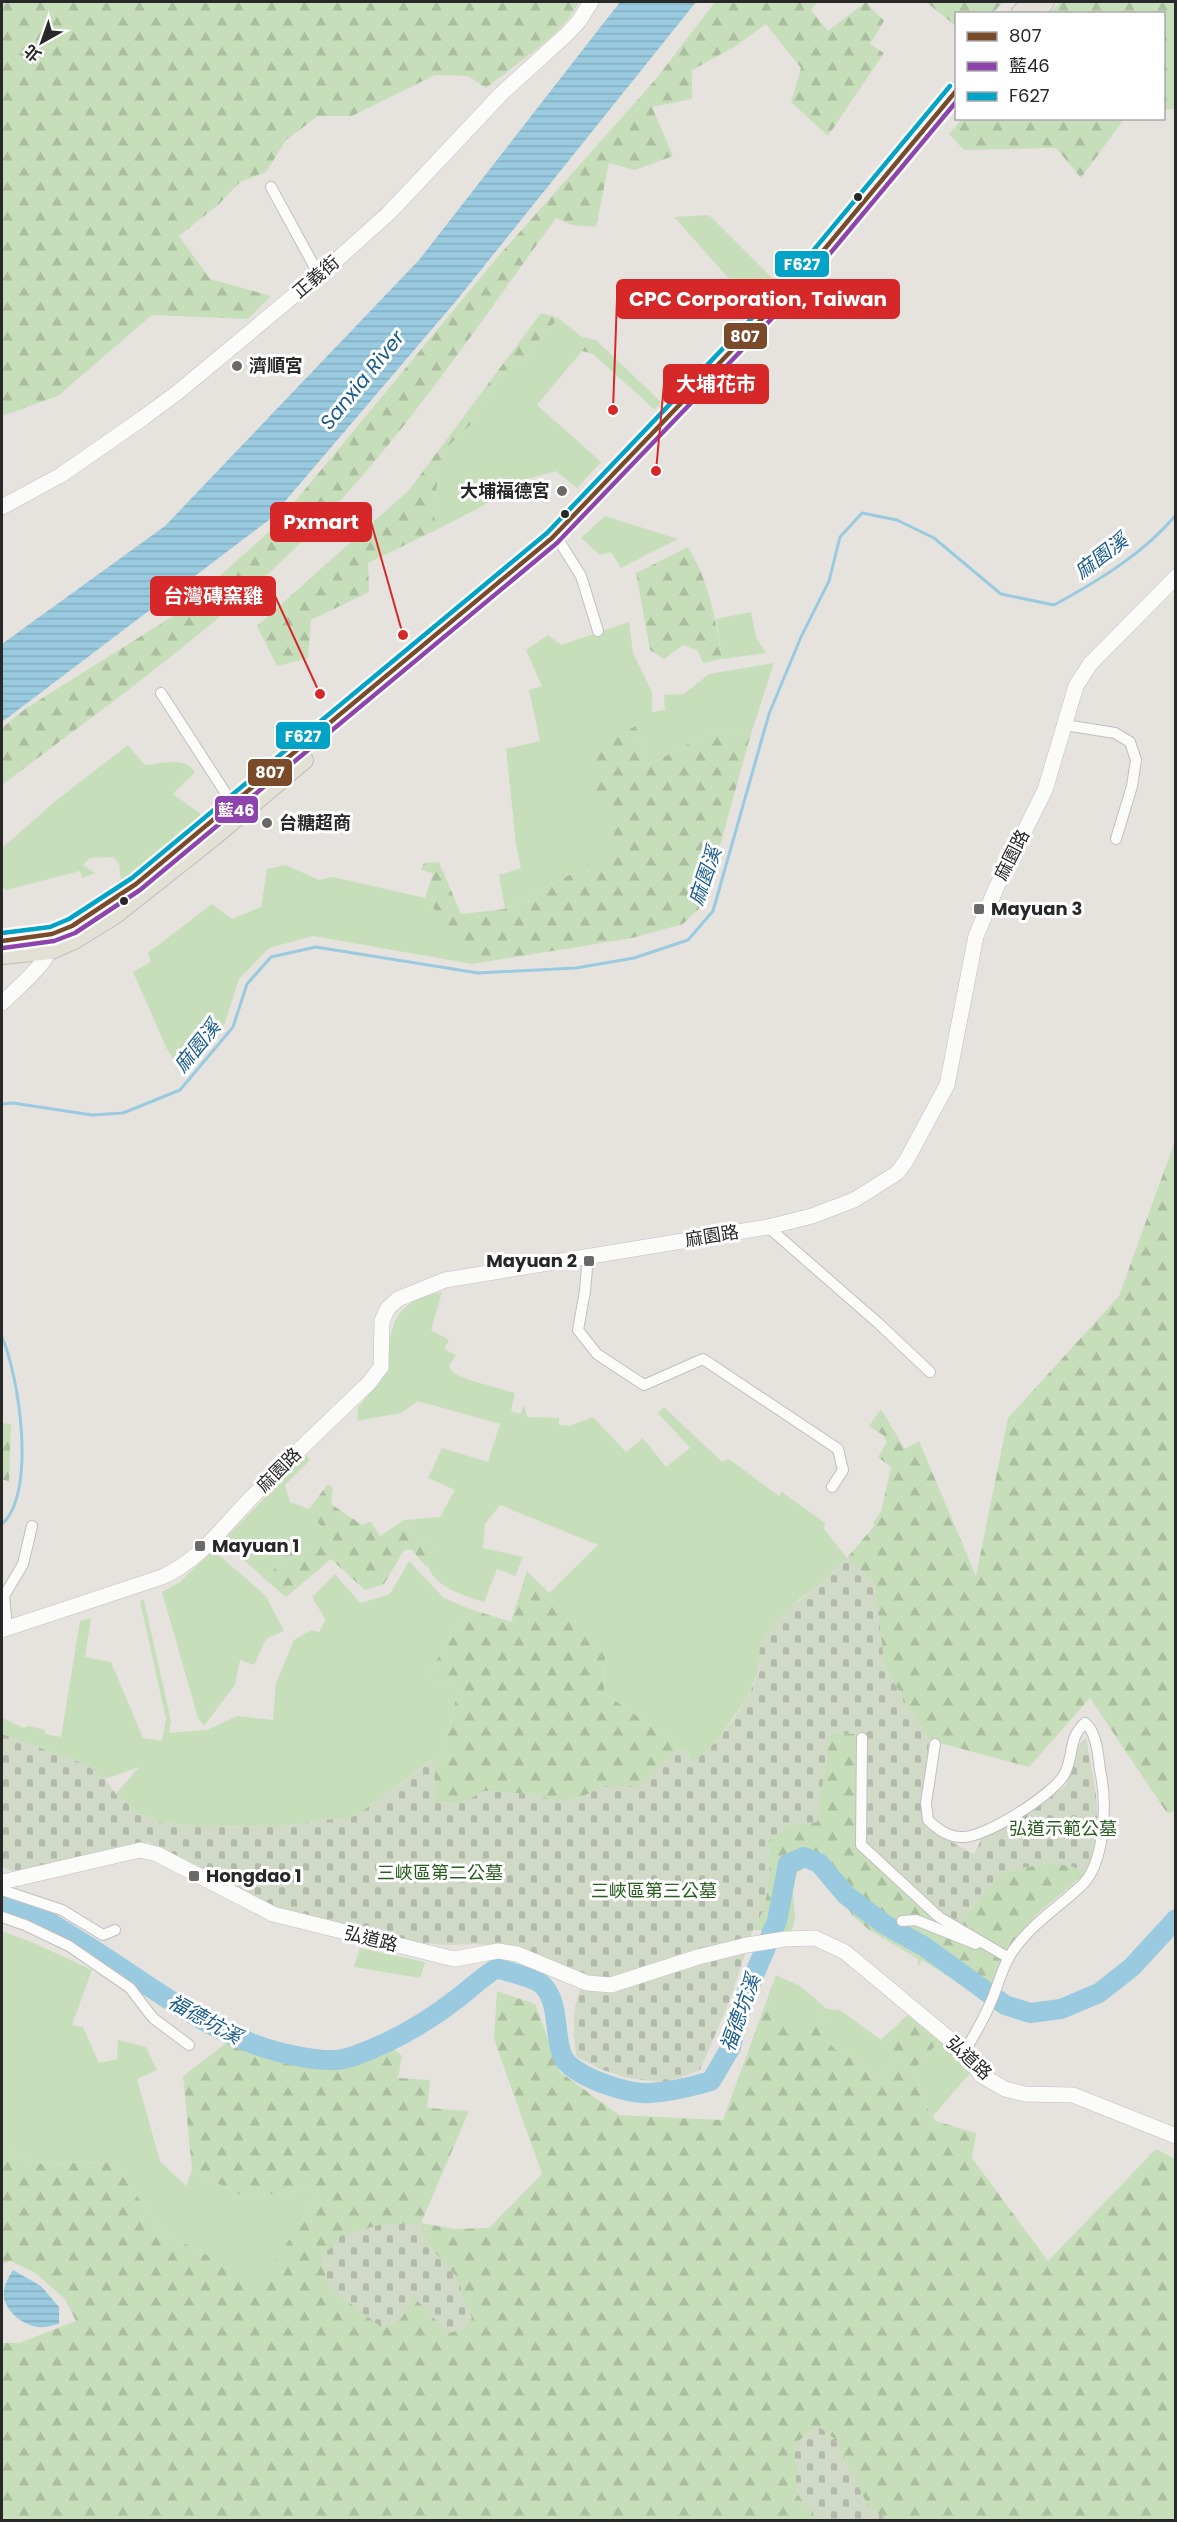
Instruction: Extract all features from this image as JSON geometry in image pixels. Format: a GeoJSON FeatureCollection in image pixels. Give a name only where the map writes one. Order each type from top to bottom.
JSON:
{"type":"FeatureCollection","features":[{"type":"Feature","properties":{"kind":"main road"},"geometry":{"type":"LineString","coordinates":[[1024,12],[1039,4]]}},
{"type":"Feature","properties":{"kind":"main road"},"geometry":{"type":"LineString","coordinates":[[2,955],[51,942],[136,884],[552,538],[798,281],[955,93]]}},
{"type":"Feature","properties":{"kind":"main road"},"geometry":{"type":"LineString","coordinates":[[2,941],[74,940],[116,914],[163,878],[514,587],[561,544],[806,290],[955,112]]}},
{"type":"Feature","properties":{"kind":"street","name":"正義街"},"geometry":{"type":"LineString","coordinates":[[2,507],[61,475],[143,418],[178,392],[319,275],[389,213],[502,93],[567,34],[591,2]]}},
{"type":"Feature","properties":{"kind":"street"},"geometry":{"type":"LineString","coordinates":[[271,187],[319,275]]}},
{"type":"Feature","properties":{"kind":"street"},"geometry":{"type":"LineString","coordinates":[[561,544],[581,576],[598,631]]}},
{"type":"Feature","properties":{"kind":"street","name":"麻園路"},"geometry":{"type":"LineString","coordinates":[[4,1629],[162,1577],[179,1570],[196,1557],[249,1500],[369,1383],[381,1367],[382,1321],[388,1308],[398,1299],[445,1280],[768,1227],[854,1200],[897,1173],[906,1161],[947,1085],[976,936],[997,886],[1045,790],[1076,686],[1090,664],[1176,578]]}},
{"type":"Feature","properties":{"kind":"street"},"geometry":{"type":"LineString","coordinates":[[161,693],[232,803]]}},
{"type":"Feature","properties":{"kind":"street"},"geometry":{"type":"LineString","coordinates":[[1065,725],[1115,733],[1130,742],[1136,760],[1132,786],[1116,839]]}},
{"type":"Feature","properties":{"kind":"street"},"geometry":{"type":"LineString","coordinates":[[2,1003],[29,976],[51,942]]}},
{"type":"Feature","properties":{"kind":"street"},"geometry":{"type":"LineString","coordinates":[[768,1227],[877,1322],[930,1372]]}},
{"type":"Feature","properties":{"kind":"street"},"geometry":{"type":"LineString","coordinates":[[588,1256],[578,1330],[597,1354],[645,1385],[703,1359],[838,1449],[843,1470],[832,1486]]}},
{"type":"Feature","properties":{"kind":"street"},"geometry":{"type":"LineString","coordinates":[[4,1629],[4,1596],[24,1564],[32,1526]]}},
{"type":"Feature","properties":{"kind":"street"},"geometry":{"type":"LineString","coordinates":[[935,1744],[926,1803],[928,1820],[950,1836],[967,1837],[992,1827],[1049,1792],[1065,1774],[1075,1733],[1085,1723],[1089,1726],[1094,1738],[1102,1777],[1101,1847],[1090,1875],[1082,1886],[1039,1920],[1009,1958],[989,2007],[965,2052]]}},
{"type":"Feature","properties":{"kind":"street"},"geometry":{"type":"LineString","coordinates":[[862,1738],[861,1845],[939,1917],[1009,1958]]}},
{"type":"Feature","properties":{"kind":"street","name":"弘道路"},"geometry":{"type":"LineString","coordinates":[[2,1882],[140,1850],[157,1854],[273,1914],[454,1959],[498,1951],[517,1954],[577,1980],[611,1985],[698,1957],[747,1945],[785,1939],[815,1938],[845,1952],[965,2052],[981,2075],[1005,2090],[1025,2094],[1073,2095],[1176,2136]]}},
{"type":"Feature","properties":{"kind":"street"},"geometry":{"type":"LineString","coordinates":[[2,1890],[62,1910],[104,1935],[115,1930]]}},
{"type":"Feature","properties":{"kind":"street"},"geometry":{"type":"LineString","coordinates":[[2,1917],[69,1946],[130,1988],[153,2018],[189,2045]]}},
{"type":"Feature","properties":{"kind":"street"},"geometry":{"type":"LineString","coordinates":[[902,1921],[916,1920],[971,1944],[986,1945]]}},
{"type":"Feature","properties":{"kind":"green space"},"geometry":{"type":"Polygon","coordinates":[[[2,2],[579,2],[572,14],[551,37],[486,88],[468,76],[435,75],[352,116],[318,116],[286,140],[266,172],[240,182],[218,205],[179,236],[210,279],[271,296],[248,319],[152,315],[58,396],[2,416],[2,2]]]}},
{"type":"Feature","properties":{"kind":"green space"},"geometry":{"type":"Polygon","coordinates":[[[715,2],[817,2],[811,10],[828,31],[866,2],[884,21],[870,44],[884,53],[828,136],[791,102],[801,68],[766,24],[734,47],[692,70],[692,99],[652,107],[673,156],[635,170],[609,163],[596,227],[572,225],[556,218],[428,394],[360,479],[323,519],[285,558],[218,619],[147,676],[2,785],[2,728],[25,709],[181,611],[273,528],[501,253],[656,79],[715,2]]]}},
{"type":"Feature","properties":{"kind":"green space"},"geometry":{"type":"Polygon","coordinates":[[[926,2],[1003,2],[994,12],[955,12],[955,25],[926,2]]]}},
{"type":"Feature","properties":{"kind":"green space"},"geometry":{"type":"Polygon","coordinates":[[[1060,2],[1175,2],[1175,109],[1165,110],[1165,12],[1051,12],[1060,2]]]}},
{"type":"Feature","properties":{"kind":"green space"},"geometry":{"type":"Polygon","coordinates":[[[961,120],[1123,120],[1081,178],[1056,148],[964,150],[949,134],[961,120]]]}},
{"type":"Feature","properties":{"kind":"green space"},"geometry":{"type":"Polygon","coordinates":[[[709,215],[779,285],[755,308],[674,217],[709,215]]]}},
{"type":"Feature","properties":{"kind":"green space"},"geometry":{"type":"Polygon","coordinates":[[[541,313],[558,318],[518,366],[501,373],[470,425],[442,452],[433,513],[438,529],[368,563],[369,592],[311,620],[308,658],[277,666],[257,626],[409,490],[541,313]]]}},
{"type":"Feature","properties":{"kind":"green space"},"geometry":{"type":"Polygon","coordinates":[[[558,318],[582,337],[582,351],[537,405],[601,462],[577,488],[556,471],[527,479],[438,529],[433,513],[442,452],[470,425],[501,373],[518,366],[558,318]]]}},
{"type":"Feature","properties":{"kind":"green space"},"geometry":{"type":"Polygon","coordinates":[[[582,337],[596,340],[661,402],[655,410],[593,354],[582,351],[582,337]]]}},
{"type":"Feature","properties":{"kind":"green space"},"geometry":{"type":"Polygon","coordinates":[[[605,516],[678,539],[621,568],[611,552],[600,555],[581,538],[605,516]]]}},
{"type":"Feature","properties":{"kind":"green space"},"geometry":{"type":"Polygon","coordinates":[[[688,547],[706,587],[722,659],[703,663],[697,650],[683,645],[664,659],[650,650],[636,573],[688,547]]]}},
{"type":"Feature","properties":{"kind":"green space"},"geometry":{"type":"Polygon","coordinates":[[[751,612],[756,637],[766,653],[722,659],[716,619],[751,612]]]}},
{"type":"Feature","properties":{"kind":"green space"},"geometry":{"type":"Polygon","coordinates":[[[629,622],[633,653],[652,692],[652,712],[665,710],[664,695],[684,694],[709,674],[774,663],[750,737],[712,731],[647,766],[636,726],[620,849],[505,909],[499,875],[521,868],[516,844],[506,749],[540,741],[529,690],[542,686],[526,650],[548,635],[561,645],[629,622]]]}},
{"type":"Feature","properties":{"kind":"green space"},"geometry":{"type":"Polygon","coordinates":[[[636,726],[647,766],[712,731],[750,737],[704,904],[683,924],[632,938],[472,964],[466,946],[425,898],[433,873],[421,870],[424,863],[439,862],[461,914],[505,909],[619,849],[582,751],[636,726]]]}},
{"type":"Feature","properties":{"kind":"green space"},"geometry":{"type":"Polygon","coordinates":[[[128,745],[145,765],[179,762],[190,767],[195,772],[173,794],[205,817],[121,883],[119,864],[113,857],[90,858],[83,865],[95,873],[82,878],[80,871],[6,890],[2,886],[2,848],[58,799],[128,745]]]}},
{"type":"Feature","properties":{"kind":"green space"},"geometry":{"type":"Polygon","coordinates":[[[286,865],[319,880],[333,877],[425,898],[467,946],[472,964],[313,936],[269,948],[239,979],[225,1023],[182,1072],[167,1049],[133,972],[151,962],[148,953],[212,904],[232,919],[261,907],[267,869],[286,865]]]}},
{"type":"Feature","properties":{"kind":"green space"},"geometry":{"type":"Polygon","coordinates":[[[1175,1141],[1175,1811],[1167,1813],[1090,1698],[1029,1767],[929,1740],[885,1668],[874,1582],[847,1558],[875,1525],[873,1523],[881,1512],[891,1467],[878,1457],[887,1442],[883,1435],[869,1426],[881,1409],[905,1449],[919,1441],[976,1576],[1008,1418],[1119,1296],[1175,1141]]]}},
{"type":"Feature","properties":{"kind":"green space"},"geometry":{"type":"Polygon","coordinates":[[[442,1292],[431,1330],[449,1340],[444,1349],[456,1355],[449,1366],[453,1373],[515,1393],[511,1411],[521,1414],[524,1404],[527,1417],[559,1418],[559,1425],[569,1426],[593,1417],[626,1452],[643,1438],[666,1467],[690,1448],[658,1413],[664,1407],[722,1462],[729,1459],[779,1496],[782,1492],[825,1523],[824,1529],[847,1558],[818,1586],[798,1600],[762,1639],[757,1675],[746,1699],[720,1737],[698,1760],[689,1762],[688,1752],[677,1749],[672,1740],[604,1693],[605,1656],[549,1593],[598,1545],[500,1505],[485,1524],[483,1548],[523,1557],[515,1576],[497,1569],[484,1602],[455,1592],[432,1575],[425,1556],[435,1550],[429,1536],[416,1538],[404,1520],[440,1517],[455,1490],[428,1478],[442,1448],[488,1462],[500,1424],[418,1401],[401,1413],[357,1421],[358,1407],[389,1370],[392,1328],[397,1318],[403,1309],[413,1302],[442,1292]]]}},
{"type":"Feature","properties":{"kind":"green space"},"geometry":{"type":"Polygon","coordinates":[[[2,1423],[11,1424],[9,1482],[2,1479],[2,1423]]]}},
{"type":"Feature","properties":{"kind":"green space"},"geometry":{"type":"Polygon","coordinates":[[[306,1455],[310,1460],[285,1485],[290,1502],[309,1509],[326,1533],[304,1552],[293,1545],[266,1580],[223,1541],[306,1455]]]}},
{"type":"Feature","properties":{"kind":"green space"},"geometry":{"type":"Polygon","coordinates":[[[328,1484],[333,1488],[331,1504],[362,1525],[370,1521],[380,1536],[404,1520],[416,1538],[429,1536],[435,1550],[425,1556],[427,1568],[412,1550],[404,1550],[384,1584],[365,1590],[331,1559],[286,1597],[266,1580],[293,1545],[304,1552],[325,1533],[309,1509],[328,1484]]]}},
{"type":"Feature","properties":{"kind":"green space"},"geometry":{"type":"Polygon","coordinates":[[[213,1550],[266,1596],[284,1631],[266,1639],[254,1665],[240,1660],[235,1685],[204,1726],[198,1718],[162,1592],[180,1582],[213,1550]]]}},
{"type":"Feature","properties":{"kind":"green space"},"geometry":{"type":"Polygon","coordinates":[[[847,1558],[874,1582],[885,1668],[929,1740],[922,1819],[937,1834],[974,1854],[983,1836],[1066,1786],[1076,1747],[1086,1738],[1097,1805],[1096,1836],[1088,1871],[1052,1862],[1002,1872],[957,1926],[878,1857],[865,1838],[866,1735],[830,1732],[817,1822],[788,1825],[768,1841],[770,1878],[764,1909],[753,1930],[730,2000],[700,2070],[667,2083],[628,2078],[600,2069],[576,2056],[574,2014],[586,1974],[573,1973],[521,1948],[412,1942],[260,1903],[200,1867],[147,1842],[55,1864],[12,1871],[2,1867],[2,1734],[85,1764],[105,1779],[116,1794],[138,1813],[161,1822],[196,1826],[279,1827],[319,1820],[346,1819],[357,1815],[434,1759],[435,1802],[459,1804],[485,1791],[532,1794],[561,1802],[584,1796],[603,1786],[639,1786],[677,1749],[688,1752],[689,1762],[709,1749],[730,1724],[748,1696],[758,1673],[760,1645],[768,1630],[847,1558]]]}},
{"type":"Feature","properties":{"kind":"green space"},"geometry":{"type":"Polygon","coordinates":[[[409,1561],[444,1598],[470,1609],[425,1678],[458,1689],[442,1760],[434,1767],[433,1759],[357,1815],[346,1819],[319,1820],[279,1827],[196,1826],[161,1822],[138,1813],[116,1794],[139,1767],[105,1779],[85,1764],[2,1734],[2,1718],[24,1728],[28,1726],[45,1730],[45,1734],[61,1737],[80,1621],[91,1618],[85,1657],[111,1662],[143,1738],[162,1741],[166,1719],[140,1601],[144,1600],[171,1721],[169,1733],[207,1730],[237,1716],[273,1720],[276,1683],[294,1640],[311,1630],[319,1632],[326,1620],[312,1597],[335,1574],[360,1603],[390,1594],[409,1561]]]}},
{"type":"Feature","properties":{"kind":"green space"},"geometry":{"type":"Polygon","coordinates":[[[527,1571],[561,1605],[605,1656],[604,1693],[672,1740],[677,1749],[640,1786],[603,1786],[584,1796],[561,1802],[532,1794],[485,1791],[459,1804],[435,1802],[434,1767],[442,1760],[458,1689],[425,1678],[470,1609],[511,1622],[527,1571]]]}},
{"type":"Feature","properties":{"kind":"green space"},"geometry":{"type":"Polygon","coordinates":[[[830,1732],[866,1735],[957,1926],[1002,1872],[1052,1862],[1088,1871],[1036,1915],[1003,1959],[985,2003],[959,1983],[922,1960],[918,1967],[918,1959],[868,1929],[853,1916],[826,1877],[810,1867],[792,1876],[795,1919],[791,1933],[753,1930],[763,1907],[768,1887],[768,1841],[788,1825],[817,1822],[830,1732]]]}},
{"type":"Feature","properties":{"kind":"green space"},"geometry":{"type":"Polygon","coordinates":[[[2,1931],[92,1970],[72,2025],[83,2027],[99,2063],[117,2059],[118,2040],[146,2047],[157,2070],[137,2079],[160,2161],[186,2186],[192,2170],[244,2197],[323,2189],[260,2284],[163,2232],[113,2162],[39,2164],[2,2148],[2,1931]]]}},
{"type":"Feature","properties":{"kind":"green space"},"geometry":{"type":"Polygon","coordinates":[[[360,1948],[425,1962],[420,1978],[354,1967],[360,1948]]]}},
{"type":"Feature","properties":{"kind":"green space"},"geometry":{"type":"Polygon","coordinates":[[[776,1975],[800,1986],[827,2009],[840,2010],[881,2040],[897,2061],[875,2081],[850,2052],[836,2050],[827,2041],[827,2023],[816,2009],[804,2028],[771,2000],[776,1975]]]}},
{"type":"Feature","properties":{"kind":"green space"},"geometry":{"type":"Polygon","coordinates":[[[776,1975],[771,2000],[804,2027],[815,2008],[827,2023],[827,2041],[836,2050],[850,2052],[875,2081],[897,2061],[881,2040],[908,2015],[939,2041],[915,2069],[922,2100],[936,2121],[976,2133],[972,2158],[1048,2261],[1156,2149],[1175,2159],[1175,2520],[2,2520],[2,2343],[19,2343],[76,2321],[65,2299],[34,2272],[10,2261],[2,2264],[2,2148],[39,2164],[113,2162],[163,2232],[260,2283],[323,2189],[244,2197],[192,2170],[183,2076],[229,2041],[272,2058],[321,2069],[350,2066],[393,2048],[402,2056],[398,2078],[430,2080],[427,2108],[469,2111],[421,2223],[455,2229],[489,2228],[542,2174],[494,2039],[497,1991],[535,2004],[560,2072],[619,2115],[723,2120],[776,1975]],[[430,2247],[414,2296],[448,2333],[456,2277],[430,2247]]]}},
{"type":"Feature","properties":{"kind":"green space"},"geometry":{"type":"Polygon","coordinates":[[[939,2041],[957,2055],[971,2072],[933,2116],[922,2100],[915,2069],[939,2041]]]}},
{"type":"Feature","properties":{"kind":"green space"},"geometry":{"type":"Polygon","coordinates":[[[421,2223],[430,2247],[456,2276],[472,2318],[464,2330],[448,2333],[414,2297],[399,2322],[381,2327],[330,2288],[320,2260],[340,2236],[379,2225],[421,2223]]]}},
{"type":"Feature","properties":{"kind":"green space"},"geometry":{"type":"Polygon","coordinates":[[[816,2425],[835,2439],[868,2506],[887,2520],[818,2520],[797,2494],[794,2445],[816,2425]]]}},
{"type":"Feature","properties":{"kind":"water","name":"Sanxia River"},"geometry":{"type":"Polygon","coordinates":[[[620,2],[696,2],[456,301],[269,520],[2,722],[2,644],[165,526],[419,260],[620,2]]]}},
{"type":"Feature","properties":{"kind":"water"},"geometry":{"type":"Polygon","coordinates":[[[13,2270],[41,2286],[59,2307],[59,2324],[44,2327],[33,2326],[19,2320],[11,2312],[5,2301],[4,2290],[13,2270]]]}},
{"type":"Feature","properties":{"kind":"waterway","name":"麻園溪"},"geometry":{"type":"LineString","coordinates":[[2,1104],[13,1103],[92,1115],[123,1113],[180,1090],[233,1027],[247,984],[271,957],[316,947],[478,973],[576,968],[634,958],[688,940],[713,911],[769,714],[801,637],[829,581],[840,537],[862,513],[897,520],[934,538],[1001,594],[1054,605],[1103,576],[1134,554],[1176,515]]}},
{"type":"Feature","properties":{"kind":"waterway","name":"麻園溪"},"geometry":{"type":"LineString","coordinates":[[2,1337],[14,1378],[22,1434],[19,1487],[13,1509],[2,1524]]}},
{"type":"Feature","properties":{"kind":"waterway","name":"福德坑溪"},"geometry":{"type":"LineString","coordinates":[[2,1904],[24,1910],[51,1923],[183,2008],[238,2038],[297,2056],[317,2059],[344,2059],[365,2052],[407,2032],[433,2016],[497,1968],[536,1981],[547,1990],[554,2008],[560,2048],[568,2064],[601,2083],[640,2093],[665,2092],[711,2081],[731,2047],[741,2006],[777,1921],[788,1864],[804,1857],[819,1863],[846,1895],[884,1924],[925,1947],[1005,2005],[1030,2013],[1061,2009],[1099,1993],[1132,1967],[1176,1919]]}},
{"type":"Feature","properties":{"kind":"transit line","name":"F627"},"geometry":{"type":"LineString","coordinates":[[2,933],[50,927],[69,919],[132,878],[547,533],[792,276],[950,86]]}},
{"type":"Feature","properties":{"kind":"transit line","name":"807"},"geometry":{"type":"LineString","coordinates":[[2,941],[52,934],[72,926],[136,884],[552,538],[798,281],[955,92]]}},
{"type":"Feature","properties":{"kind":"transit line","name":"藍46"},"geometry":{"type":"LineString","coordinates":[[3,948],[54,941],[75,933],[140,890],[557,543],[803,286],[955,103]]}},
{"type":"Feature","properties":{"kind":"place","name":"濟順宮"},"geometry":{"type":"Point","coordinates":[237,366]}},
{"type":"Feature","properties":{"kind":"place","name":"CPC Corporation, Taiwan"},"geometry":{"type":"Point","coordinates":[613,410]}},
{"type":"Feature","properties":{"kind":"place","name":"大埔花市"},"geometry":{"type":"Point","coordinates":[656,471]}},
{"type":"Feature","properties":{"kind":"place","name":"大埔福德宮"},"geometry":{"type":"Point","coordinates":[562,491]}},
{"type":"Feature","properties":{"kind":"place","name":"Pxmart"},"geometry":{"type":"Point","coordinates":[403,635]}},
{"type":"Feature","properties":{"kind":"place","name":"台灣磚窯雞"},"geometry":{"type":"Point","coordinates":[320,694]}},
{"type":"Feature","properties":{"kind":"place","name":"台糖超商"},"geometry":{"type":"Point","coordinates":[267,823]}},
{"type":"Feature","properties":{"kind":"place","name":"Mayuan 3"},"geometry":{"type":"Point","coordinates":[979,909]}},
{"type":"Feature","properties":{"kind":"place","name":"Mayuan 2"},"geometry":{"type":"Point","coordinates":[589,1261]}},
{"type":"Feature","properties":{"kind":"place","name":"Mayuan 1"},"geometry":{"type":"Point","coordinates":[200,1546]}},
{"type":"Feature","properties":{"kind":"place","name":"Hongdao 1"},"geometry":{"type":"Point","coordinates":[194,1876]}},
{"type":"Feature","properties":{"kind":"park label","name":"弘道示範公墓"},"geometry":{"type":"Point","coordinates":[1063,1829]}},
{"type":"Feature","properties":{"kind":"park label","name":"三峽區第二公墓"},"geometry":{"type":"Point","coordinates":[440,1873]}},
{"type":"Feature","properties":{"kind":"park label","name":"三峽區第三公墓"},"geometry":{"type":"Point","coordinates":[654,1891]}}]}
